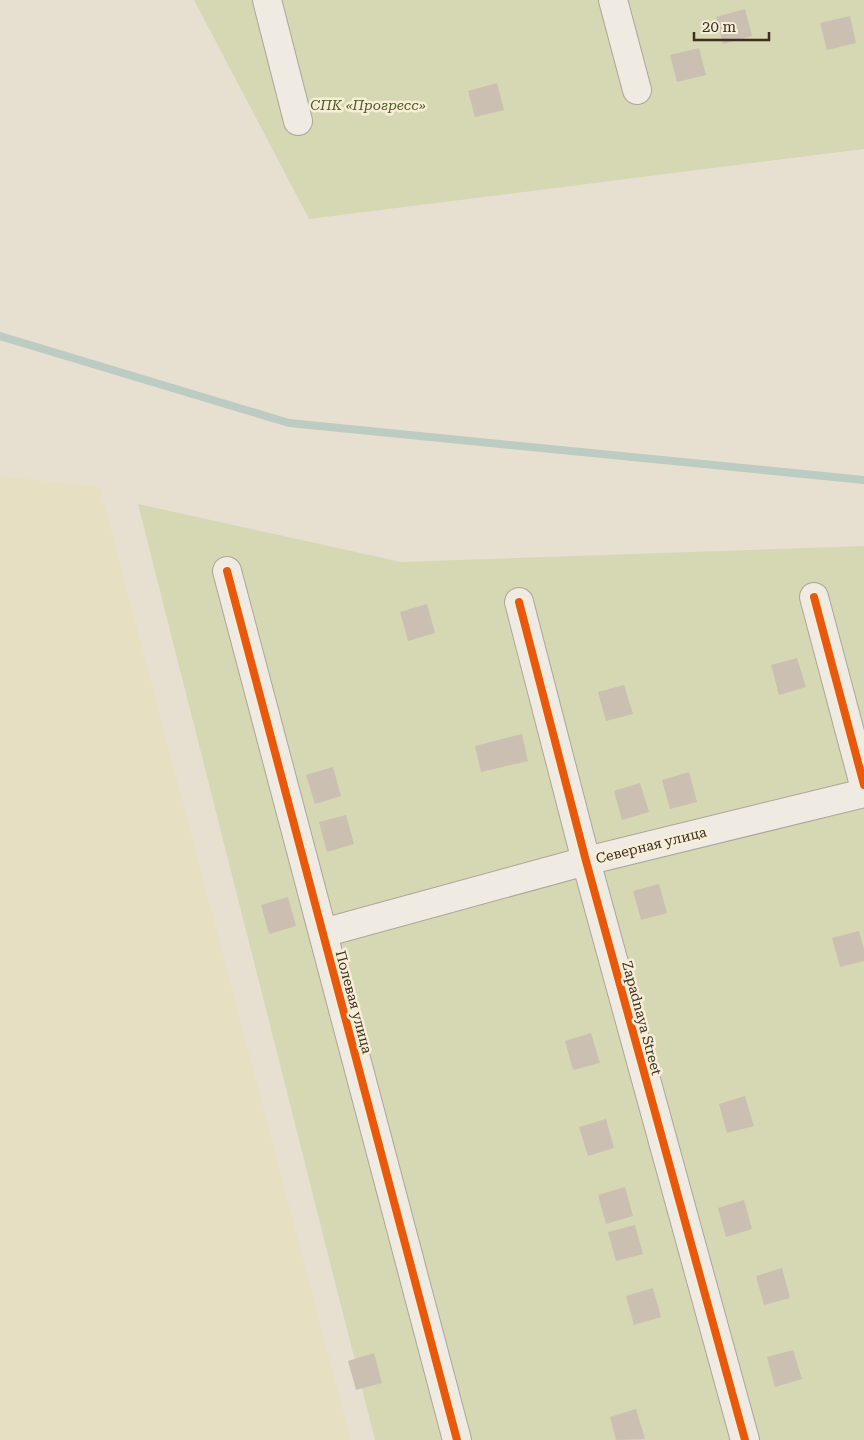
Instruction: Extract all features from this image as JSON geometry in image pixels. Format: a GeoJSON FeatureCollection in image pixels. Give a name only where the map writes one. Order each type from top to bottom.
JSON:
{"type":"FeatureCollection","features":[{"type":"Feature","properties":{"kind":"street"},"geometry":{"type":"LineString","coordinates":[[267,0],[298,121]]}},
{"type":"Feature","properties":{"kind":"street"},"geometry":{"type":"LineString","coordinates":[[614,0],[637,90]]}},
{"type":"Feature","properties":{"kind":"street","name":"Полевая улица"},"geometry":{"type":"LineString","coordinates":[[227,571],[457,1440]]}},
{"type":"Feature","properties":{"kind":"street"},"geometry":{"type":"LineString","coordinates":[[814,597],[864,784]]}},
{"type":"Feature","properties":{"kind":"street","name":"Zapadnaya Street"},"geometry":{"type":"LineString","coordinates":[[519,602],[586,861],[745,1440]]}},
{"type":"Feature","properties":{"kind":"street","name":"Северная улица"},"geometry":{"type":"LineString","coordinates":[[323,934],[586,861],[864,793]]}},
{"type":"Feature","properties":{"kind":"shaded area"},"geometry":{"type":"Polygon","coordinates":[[[0,476],[100,487],[351,1440],[0,1440],[0,476]]]}},
{"type":"Feature","properties":{"kind":"green space","name":"СПК «Прогресс»"},"geometry":{"type":"Polygon","coordinates":[[[194,0],[864,0],[864,149],[309,219],[194,0]]]}},
{"type":"Feature","properties":{"kind":"green space"},"geometry":{"type":"Polygon","coordinates":[[[138,504],[401,562],[864,546],[864,1440],[375,1440],[138,504]]]}},
{"type":"Feature","properties":{"kind":"building"},"geometry":{"type":"Polygon","coordinates":[[[745,9],[752,36],[723,44],[716,17],[745,9]]]}},
{"type":"Feature","properties":{"kind":"building"},"geometry":{"type":"Polygon","coordinates":[[[850,16],[856,43],[827,50],[820,23],[850,16]]]}},
{"type":"Feature","properties":{"kind":"building"},"geometry":{"type":"Polygon","coordinates":[[[699,48],[706,75],[677,82],[670,55],[699,48]]]}},
{"type":"Feature","properties":{"kind":"building"},"geometry":{"type":"Polygon","coordinates":[[[497,83],[504,110],[475,117],[468,91],[497,83]]]}},
{"type":"Feature","properties":{"kind":"building"},"geometry":{"type":"Polygon","coordinates":[[[427,604],[435,633],[408,641],[400,612],[427,604]]]}},
{"type":"Feature","properties":{"kind":"building"},"geometry":{"type":"Polygon","coordinates":[[[797,658],[806,687],[779,695],[771,665],[797,658]]]}},
{"type":"Feature","properties":{"kind":"building"},"geometry":{"type":"Polygon","coordinates":[[[624,685],[633,714],[606,721],[598,692],[624,685]]]}},
{"type":"Feature","properties":{"kind":"building"},"geometry":{"type":"Polygon","coordinates":[[[522,734],[528,761],[481,772],[475,746],[522,734]]]}},
{"type":"Feature","properties":{"kind":"building"},"geometry":{"type":"Polygon","coordinates":[[[333,767],[341,796],[315,804],[306,775],[333,767]]]}},
{"type":"Feature","properties":{"kind":"building"},"geometry":{"type":"Polygon","coordinates":[[[689,772],[697,802],[670,809],[662,780],[689,772]]]}},
{"type":"Feature","properties":{"kind":"building"},"geometry":{"type":"Polygon","coordinates":[[[640,783],[649,812],[622,820],[614,791],[640,783]]]}},
{"type":"Feature","properties":{"kind":"building"},"geometry":{"type":"Polygon","coordinates":[[[346,815],[354,844],[327,852],[319,822],[346,815]]]}},
{"type":"Feature","properties":{"kind":"building"},"geometry":{"type":"Polygon","coordinates":[[[659,884],[667,913],[641,920],[633,891],[659,884]]]}},
{"type":"Feature","properties":{"kind":"building"},"geometry":{"type":"Polygon","coordinates":[[[288,897],[296,926],[269,934],[261,905],[288,897]]]}},
{"type":"Feature","properties":{"kind":"building"},"geometry":{"type":"Polygon","coordinates":[[[859,931],[864,949],[864,961],[840,967],[832,938],[859,931]]]}},
{"type":"Feature","properties":{"kind":"building"},"geometry":{"type":"Polygon","coordinates":[[[591,1033],[600,1063],[573,1070],[565,1041],[591,1033]]]}},
{"type":"Feature","properties":{"kind":"building"},"geometry":{"type":"Polygon","coordinates":[[[745,1096],[754,1126],[727,1133],[719,1104],[745,1096]]]}},
{"type":"Feature","properties":{"kind":"building"},"geometry":{"type":"Polygon","coordinates":[[[606,1119],[614,1148],[588,1156],[579,1127],[606,1119]]]}},
{"type":"Feature","properties":{"kind":"building"},"geometry":{"type":"Polygon","coordinates":[[[625,1187],[633,1216],[606,1224],[598,1195],[625,1187]]]}},
{"type":"Feature","properties":{"kind":"building"},"geometry":{"type":"Polygon","coordinates":[[[744,1200],[752,1229],[726,1237],[718,1208],[744,1200]]]}},
{"type":"Feature","properties":{"kind":"building"},"geometry":{"type":"Polygon","coordinates":[[[635,1225],[643,1254],[616,1261],[608,1232],[635,1225]]]}},
{"type":"Feature","properties":{"kind":"building"},"geometry":{"type":"Polygon","coordinates":[[[782,1268],[790,1298],[764,1305],[756,1276],[782,1268]]]}},
{"type":"Feature","properties":{"kind":"building"},"geometry":{"type":"Polygon","coordinates":[[[653,1288],[661,1317],[634,1325],[626,1296],[653,1288]]]}},
{"type":"Feature","properties":{"kind":"building"},"geometry":{"type":"Polygon","coordinates":[[[793,1350],[802,1379],[775,1387],[767,1357],[793,1350]]]}},
{"type":"Feature","properties":{"kind":"building"},"geometry":{"type":"Polygon","coordinates":[[[374,1353],[382,1383],[356,1390],[348,1361],[374,1353]]]}},
{"type":"Feature","properties":{"kind":"building"},"geometry":{"type":"Polygon","coordinates":[[[636,1409],[645,1439],[616,1440],[610,1417],[636,1409]]]}},
{"type":"Feature","properties":{"kind":"waterway"},"geometry":{"type":"LineString","coordinates":[[0,336],[289,423],[864,480]]}},
{"type":"Feature","properties":{"kind":"cycle path"},"geometry":{"type":"LineString","coordinates":[[227,571],[457,1440]]}},
{"type":"Feature","properties":{"kind":"cycle path"},"geometry":{"type":"LineString","coordinates":[[814,597],[864,785]]}},
{"type":"Feature","properties":{"kind":"cycle path"},"geometry":{"type":"LineString","coordinates":[[519,602],[586,861],[745,1440]]}}]}
